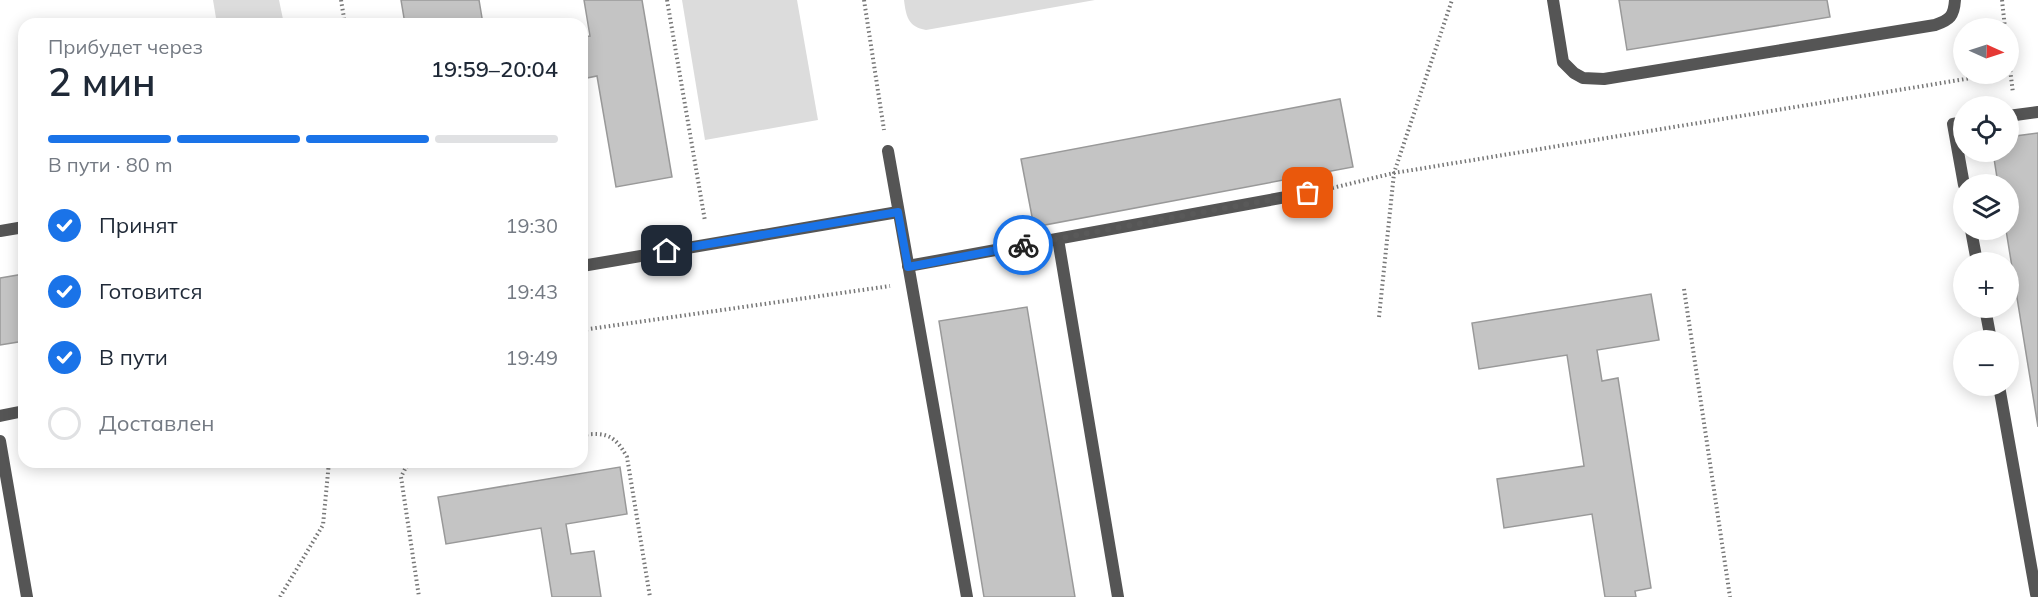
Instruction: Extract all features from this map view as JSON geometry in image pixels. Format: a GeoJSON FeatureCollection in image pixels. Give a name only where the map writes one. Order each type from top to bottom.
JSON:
{"type":"FeatureCollection","features":[{"type":"Feature","properties":{"kind":"lane"},"geometry":{"type":"LineString","coordinates":[[1553,0],[1563,62],[1583,78],[1604,80],[1935,25],[1946,21],[1955,11],[1955,0]]}},
{"type":"Feature","properties":{"kind":"lane"},"geometry":{"type":"LineString","coordinates":[[2019,114],[2038,111]]}},
{"type":"Feature","properties":{"kind":"lane"},"geometry":{"type":"LineString","coordinates":[[888,151],[967,597]]}},
{"type":"Feature","properties":{"kind":"lane"},"geometry":{"type":"LineString","coordinates":[[908,267],[1308,193]]}},
{"type":"Feature","properties":{"kind":"lane"},"geometry":{"type":"LineString","coordinates":[[588,265],[898,212]]}},
{"type":"Feature","properties":{"kind":"lane"},"geometry":{"type":"LineString","coordinates":[[0,231],[18,227]]}},
{"type":"Feature","properties":{"kind":"lane"},"geometry":{"type":"LineString","coordinates":[[1058,239],[1118,597]]}},
{"type":"Feature","properties":{"kind":"lane"},"geometry":{"type":"LineString","coordinates":[[2001,396],[2036,594],[2038,594]]}},
{"type":"Feature","properties":{"kind":"lane"},"geometry":{"type":"LineString","coordinates":[[0,416],[18,412]]}},
{"type":"Feature","properties":{"kind":"lane"},"geometry":{"type":"LineString","coordinates":[[0,441],[27,597]]}},
{"type":"Feature","properties":{"kind":"path"},"geometry":{"type":"LineString","coordinates":[[341,0],[344,18]]}},
{"type":"Feature","properties":{"kind":"path"},"geometry":{"type":"LineString","coordinates":[[667,0],[709,244]]}},
{"type":"Feature","properties":{"kind":"path"},"geometry":{"type":"LineString","coordinates":[[864,0],[888,151]]}},
{"type":"Feature","properties":{"kind":"path"},"geometry":{"type":"LineString","coordinates":[[1379,317],[1394,173],[1452,0]]}},
{"type":"Feature","properties":{"kind":"path"},"geometry":{"type":"LineString","coordinates":[[2002,0],[2004,18]]}},
{"type":"Feature","properties":{"kind":"path"},"geometry":{"type":"LineString","coordinates":[[1308,193],[1394,173],[1953,81]]}},
{"type":"Feature","properties":{"kind":"path"},"geometry":{"type":"LineString","coordinates":[[588,329],[911,283]]}},
{"type":"Feature","properties":{"kind":"path"},"geometry":{"type":"LineString","coordinates":[[1684,289],[1730,597]]}},
{"type":"Feature","properties":{"kind":"path"},"geometry":{"type":"LineString","coordinates":[[588,434],[603,433],[619,442],[627,457],[650,597]]}},
{"type":"Feature","properties":{"kind":"path"},"geometry":{"type":"LineString","coordinates":[[280,597],[323,525],[328,468]]}},
{"type":"Feature","properties":{"kind":"path"},"geometry":{"type":"LineString","coordinates":[[406,468],[401,477],[419,597]]}},
{"type":"Feature","properties":{"kind":"shaded area"},"geometry":{"type":"Polygon","coordinates":[[[213,0],[279,0],[283,18],[216,18],[213,0]]]}},
{"type":"Feature","properties":{"kind":"shaded area"},"geometry":{"type":"Polygon","coordinates":[[[682,0],[797,0],[818,120],[705,140],[682,0]]]}},
{"type":"Feature","properties":{"kind":"shaded area"},"geometry":{"type":"Polygon","coordinates":[[[904,0],[1095,0],[926,30],[920,29],[909,20],[904,0]]]}},
{"type":"Feature","properties":{"kind":"building"},"geometry":{"type":"Polygon","coordinates":[[[401,0],[479,0],[482,18],[404,18],[401,0]]]}},
{"type":"Feature","properties":{"kind":"building"},"geometry":{"type":"Polygon","coordinates":[[[584,0],[642,0],[672,177],[616,187],[597,76],[588,78],[588,36],[590,36],[584,0]]]}},
{"type":"Feature","properties":{"kind":"building"},"geometry":{"type":"Polygon","coordinates":[[[1619,0],[1827,0],[1830,17],[1627,50],[1619,0]]]}},
{"type":"Feature","properties":{"kind":"building"},"geometry":{"type":"Polygon","coordinates":[[[1340,99],[1353,167],[1034,227],[1021,159],[1340,99]]]}},
{"type":"Feature","properties":{"kind":"building"},"geometry":{"type":"Polygon","coordinates":[[[2038,133],[2038,427],[2019,310],[2019,252],[2010,252],[2008,240],[2019,240],[2019,174],[1996,174],[1995,162],[2019,162],[2019,136],[2038,133]]]}},
{"type":"Feature","properties":{"kind":"building"},"geometry":{"type":"Polygon","coordinates":[[[18,275],[18,342],[0,345],[0,278],[18,275]]]}},
{"type":"Feature","properties":{"kind":"building"},"geometry":{"type":"Polygon","coordinates":[[[1651,294],[1659,340],[1597,350],[1602,381],[1618,378],[1651,588],[1635,591],[1636,597],[1605,597],[1592,514],[1504,528],[1497,479],[1584,466],[1567,355],[1479,369],[1472,323],[1651,294]]]}},
{"type":"Feature","properties":{"kind":"building"},"geometry":{"type":"Polygon","coordinates":[[[1027,307],[1075,597],[984,597],[939,321],[1027,307]]]}},
{"type":"Feature","properties":{"kind":"building"},"geometry":{"type":"Polygon","coordinates":[[[620,467],[627,514],[566,524],[571,554],[594,551],[601,597],[552,597],[541,528],[446,544],[438,497],[620,467]]]}},
{"type":"Feature","properties":{"kind":"way so far"},"geometry":{"type":"LineString","coordinates":[[1023,245],[1308,193]]}},
{"type":"Feature","properties":{"kind":"route"},"geometry":{"type":"LineString","coordinates":[[667,251],[898,212],[908,267],[1023,245]]}}]}
